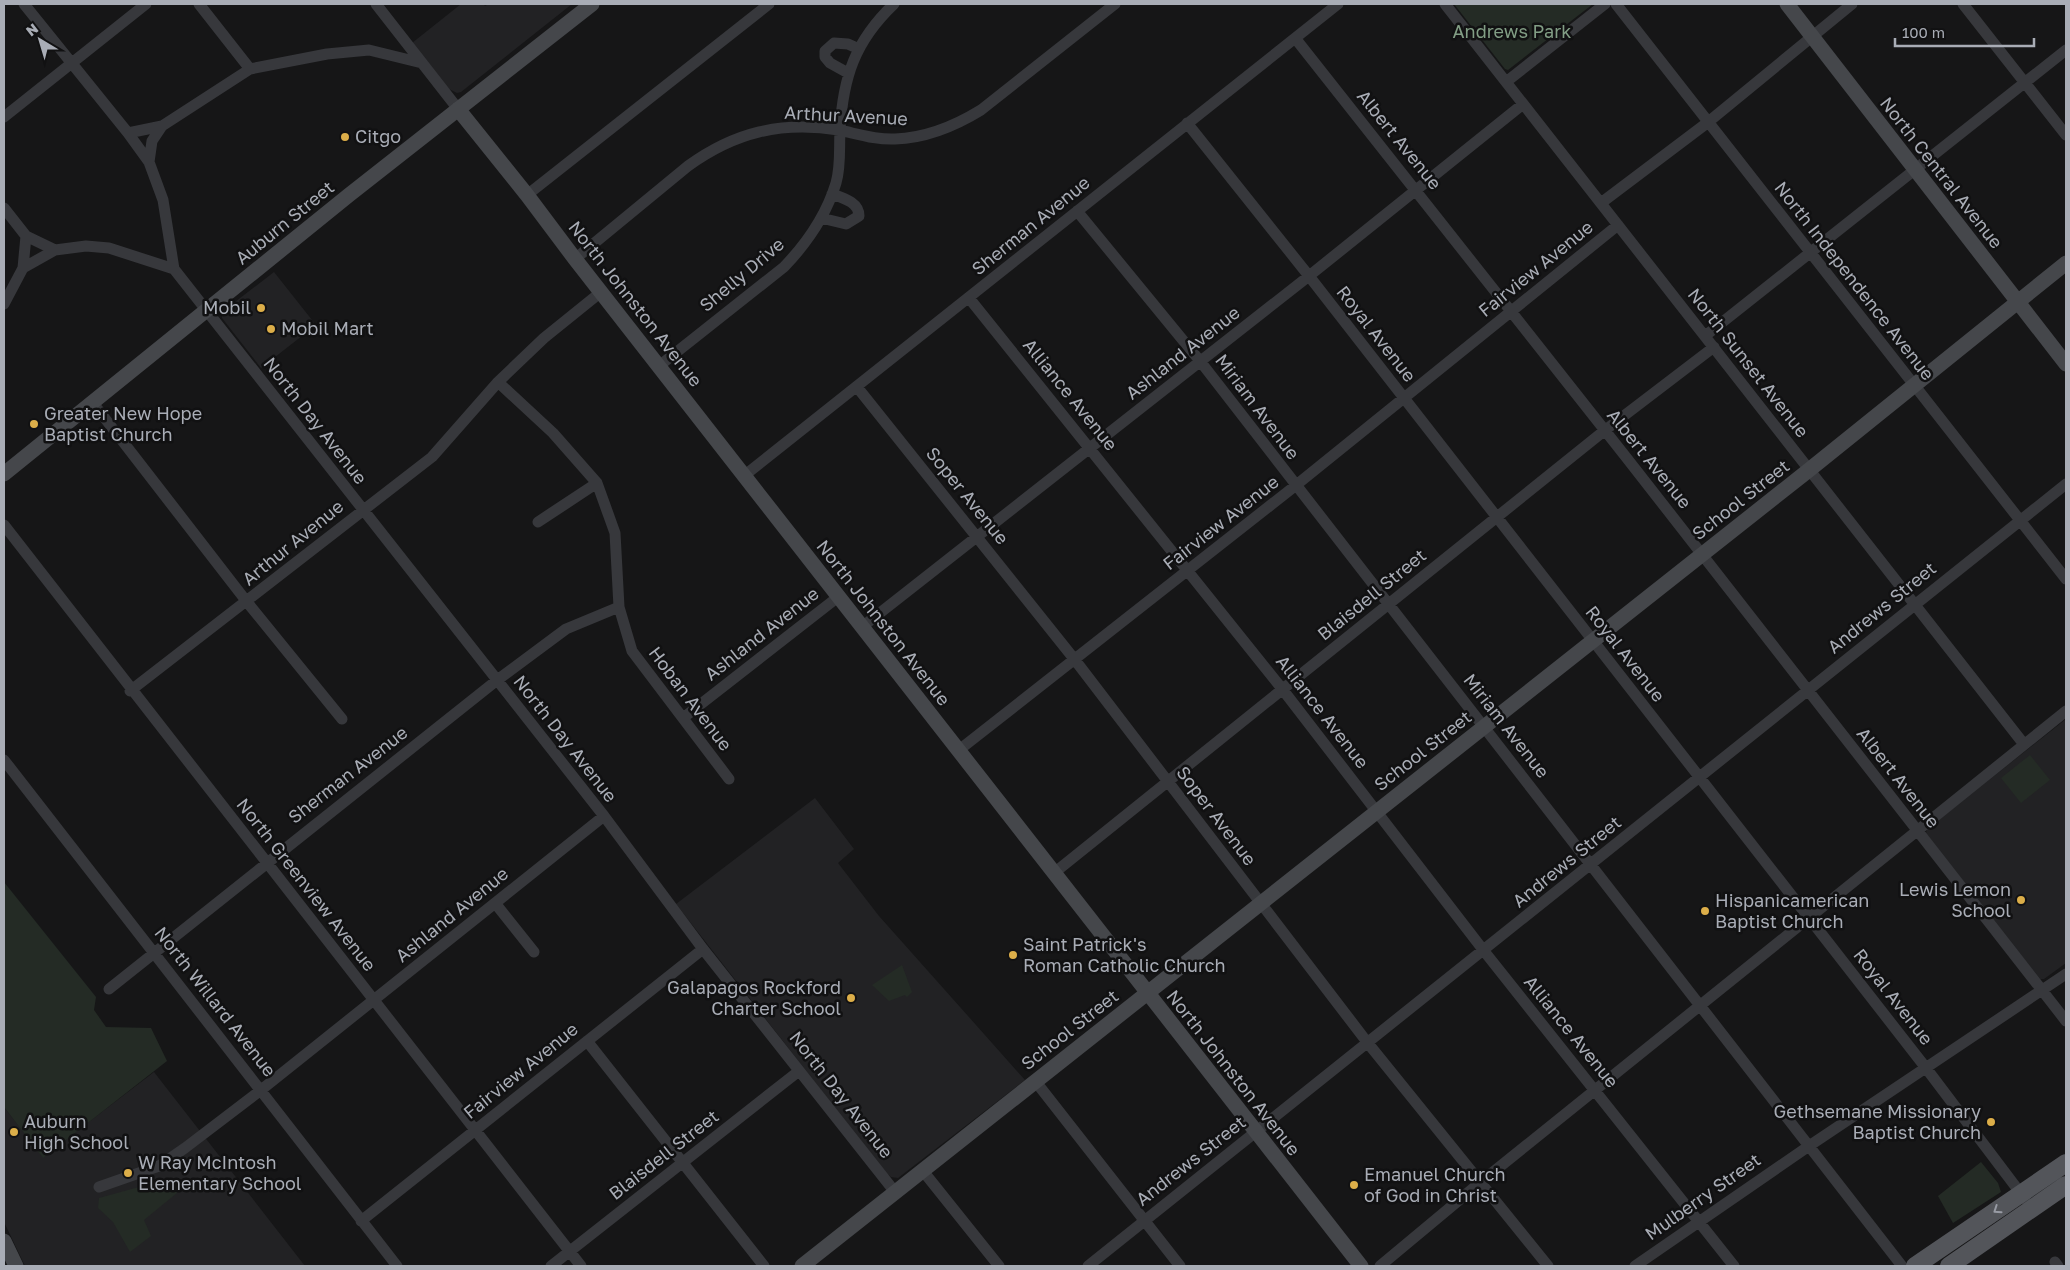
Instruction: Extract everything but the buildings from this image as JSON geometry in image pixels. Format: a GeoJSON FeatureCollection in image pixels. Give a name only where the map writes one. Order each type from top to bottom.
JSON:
{"type":"FeatureCollection","features":[{"type":"Feature","properties":{"kind":"main road","name":"North Central Avenue"},"geometry":{"type":"LineString","coordinates":[[1787,4],[2066,364]]}},
{"type":"Feature","properties":{"kind":"main road","name":"Auburn Street"},"geometry":{"type":"LineString","coordinates":[[4,474],[207,309],[589,5]]}},
{"type":"Feature","properties":{"kind":"main road","name":"North Johnston Avenue"},"geometry":{"type":"LineString","coordinates":[[458,109],[528,194],[575,259],[959,750],[1255,1133],[1361,1266]]}},
{"type":"Feature","properties":{"kind":"main road","name":"School Street"},"geometry":{"type":"LineString","coordinates":[[809,1264],[895,1192],[1809,470],[2066,263]]}},
{"type":"Feature","properties":{"kind":"main road"},"geometry":{"type":"LineString","coordinates":[[1915,1266],[2066,1163]]}},
{"type":"Feature","properties":{"kind":"main road"},"geometry":{"type":"LineString","coordinates":[[1949,1266],[2066,1186]]}},
{"type":"Feature","properties":{"kind":"main road"},"geometry":{"type":"LineString","coordinates":[[4,1241],[16,1266]]}},
{"type":"Feature","properties":{"kind":"street"},"geometry":{"type":"LineString","coordinates":[[23,268],[55,250],[86,246],[109,248],[174,270],[162,200],[149,162],[128,133],[24,4]]}},
{"type":"Feature","properties":{"kind":"street"},"geometry":{"type":"LineString","coordinates":[[4,117],[146,4]]}},
{"type":"Feature","properties":{"kind":"street"},"geometry":{"type":"LineString","coordinates":[[199,4],[250,69]]}},
{"type":"Feature","properties":{"kind":"street","name":"North Johnston Avenue"},"geometry":{"type":"LineString","coordinates":[[376,4],[458,109]]}},
{"type":"Feature","properties":{"kind":"street"},"geometry":{"type":"LineString","coordinates":[[528,194],[769,4]]}},
{"type":"Feature","properties":{"kind":"street","name":"Shelly Drive"},"geometry":{"type":"LineString","coordinates":[[659,366],[784,267],[799,250],[821,218],[832,194],[839,170],[840,130],[848,73],[871,29],[894,4]]}},
{"type":"Feature","properties":{"kind":"street","name":"Arthur Avenue"},"geometry":{"type":"LineString","coordinates":[[575,259],[688,166],[726,142],[758,131],[777,129],[814,128],[840,130],[868,137],[895,140],[923,135],[965,120],[981,110],[1115,4]]}},
{"type":"Feature","properties":{"kind":"street","name":"Sherman Avenue"},"geometry":{"type":"LineString","coordinates":[[745,475],[1338,4]]}},
{"type":"Feature","properties":{"kind":"street","name":"North Sunset Avenue"},"geometry":{"type":"LineString","coordinates":[[1445,4],[2023,744]]}},
{"type":"Feature","properties":{"kind":"street"},"geometry":{"type":"LineString","coordinates":[[1506,82],[1605,4]]}},
{"type":"Feature","properties":{"kind":"street","name":"North Independence Avenue"},"geometry":{"type":"LineString","coordinates":[[1616,4],[1810,254],[1915,384],[2019,522],[2066,579]]}},
{"type":"Feature","properties":{"kind":"street","name":"Fairview Avenue"},"geometry":{"type":"LineString","coordinates":[[1601,203],[1707,123],[1852,4]]}},
{"type":"Feature","properties":{"kind":"street"},"geometry":{"type":"LineString","coordinates":[[1963,4],[2066,135]]}},
{"type":"Feature","properties":{"kind":"street","name":"Albert Avenue"},"geometry":{"type":"LineString","coordinates":[[1295,38],[1512,310],[1604,431],[1703,553],[1807,690],[2066,1022]]}},
{"type":"Feature","properties":{"kind":"street"},"geometry":{"type":"LineString","coordinates":[[848,73],[830,64],[825,57],[825,51],[834,42],[848,44],[859,49]]}},
{"type":"Feature","properties":{"kind":"street"},"geometry":{"type":"LineString","coordinates":[[128,133],[162,126],[250,69],[327,54],[369,50],[422,63]]}},
{"type":"Feature","properties":{"kind":"street"},"geometry":{"type":"LineString","coordinates":[[1705,336],[2066,50]]}},
{"type":"Feature","properties":{"kind":"street","name":"Ashland Avenue"},"geometry":{"type":"LineString","coordinates":[[862,627],[1310,276],[1415,189],[1523,104]]}},
{"type":"Feature","properties":{"kind":"street","name":"Royal Avenue"},"geometry":{"type":"LineString","coordinates":[[1187,123],[1310,276],[1926,1068],[2032,1209]]}},
{"type":"Feature","properties":{"kind":"street"},"geometry":{"type":"LineString","coordinates":[[149,162],[152,141],[162,126]]}},
{"type":"Feature","properties":{"kind":"street"},"geometry":{"type":"LineString","coordinates":[[821,218],[846,224],[856,220],[859,216],[859,211],[852,203],[832,194]]}},
{"type":"Feature","properties":{"kind":"street"},"geometry":{"type":"LineString","coordinates":[[4,208],[26,236],[55,250]]}},
{"type":"Feature","properties":{"kind":"street","name":"Miriam Avenue"},"geometry":{"type":"LineString","coordinates":[[1077,211],[1200,361],[1295,486],[1485,727],[1700,1008],[1902,1266]]}},
{"type":"Feature","properties":{"kind":"street","name":"Fairview Avenue"},"geometry":{"type":"LineString","coordinates":[[959,750],[1295,486],[1618,225]]}},
{"type":"Feature","properties":{"kind":"street"},"geometry":{"type":"LineString","coordinates":[[4,304],[23,268],[26,236]]}},
{"type":"Feature","properties":{"kind":"street","name":"North Day Avenue"},"geometry":{"type":"LineString","coordinates":[[174,270],[207,309],[362,510],[604,816],[798,1071],[895,1192]]}},
{"type":"Feature","properties":{"kind":"street","name":"Arthur Avenue"},"geometry":{"type":"LineString","coordinates":[[130,691],[432,457],[498,382],[544,338],[601,292]]}},
{"type":"Feature","properties":{"kind":"street","name":"Alliance Avenue"},"geometry":{"type":"LineString","coordinates":[[969,298],[1283,690],[1484,951],[1734,1266]]}},
{"type":"Feature","properties":{"kind":"street","name":"Blaisdell Street"},"geometry":{"type":"LineString","coordinates":[[1054,873],[1604,431],[1714,348]]}},
{"type":"Feature","properties":{"kind":"street","name":"Hoban Avenue"},"geometry":{"type":"LineString","coordinates":[[498,382],[553,433],[597,484],[615,533],[619,607],[632,651],[728,779]]}},
{"type":"Feature","properties":{"kind":"street","name":"Soper Avenue"},"geometry":{"type":"LineString","coordinates":[[857,387],[1075,660],[1168,780],[1260,905],[1367,1042],[1482,1181],[1548,1266]]}},
{"type":"Feature","properties":{"kind":"street"},"geometry":{"type":"LineString","coordinates":[[93,403],[247,602],[342,719]]}},
{"type":"Feature","properties":{"kind":"street"},"geometry":{"type":"LineString","coordinates":[[538,522],[597,484]]}},
{"type":"Feature","properties":{"kind":"street","name":"Andrews Street"},"geometry":{"type":"LineString","coordinates":[[1088,1266],[1367,1042],[1592,865],[1807,690],[2066,484]]}},
{"type":"Feature","properties":{"kind":"street","name":"North Greenview Avenue"},"geometry":{"type":"LineString","coordinates":[[4,525],[130,691],[581,1266]]}},
{"type":"Feature","properties":{"kind":"street","name":"Ashland Avenue"},"geometry":{"type":"LineString","coordinates":[[683,718],[838,597]]}},
{"type":"Feature","properties":{"kind":"street","name":"Sherman Avenue"},"geometry":{"type":"LineString","coordinates":[[109,989],[496,680],[566,629],[619,607]]}},
{"type":"Feature","properties":{"kind":"street"},"geometry":{"type":"LineString","coordinates":[[1380,1266],[1482,1181],[1700,1008],[1808,917],[2066,710]]}},
{"type":"Feature","properties":{"kind":"street","name":"North Willard Avenue"},"geometry":{"type":"LineString","coordinates":[[4,760],[397,1266]]}},
{"type":"Feature","properties":{"kind":"street","name":"Ashland Avenue"},"geometry":{"type":"LineString","coordinates":[[99,1187],[159,1166],[261,1090],[604,816]]}},
{"type":"Feature","properties":{"kind":"street"},"geometry":{"type":"LineString","coordinates":[[495,903],[534,952]]}},
{"type":"Feature","properties":{"kind":"street","name":"Fairview Avenue"},"geometry":{"type":"LineString","coordinates":[[361,1221],[703,948]]}},
{"type":"Feature","properties":{"kind":"street","name":"Mulberry Street"},"geometry":{"type":"LineString","coordinates":[[1635,1266],[1808,1146],[2066,974]]}},
{"type":"Feature","properties":{"kind":"street"},"geometry":{"type":"LineString","coordinates":[[587,1041],[764,1266]]}},
{"type":"Feature","properties":{"kind":"street","name":"Blaisdell Street"},"geometry":{"type":"LineString","coordinates":[[551,1266],[798,1071]]}},
{"type":"Feature","properties":{"kind":"street"},"geometry":{"type":"LineString","coordinates":[[1036,1082],[1143,1222],[1180,1266]]}},
{"type":"Feature","properties":{"kind":"street"},"geometry":{"type":"LineString","coordinates":[[923,1171],[999,1266]]}},
{"type":"Feature","properties":{"kind":"shaded area"},"geometry":{"type":"Polygon","coordinates":[[[461,4],[483,4],[485,6],[489,4],[572,4],[461,92],[457,93],[447,88],[412,43],[461,4]]]}},
{"type":"Feature","properties":{"kind":"shaded area"},"geometry":{"type":"Polygon","coordinates":[[[274,272],[316,325],[261,368],[222,318],[222,312],[274,272]]]}},
{"type":"Feature","properties":{"kind":"shaded area","name":"Lewis Lemon School"},"geometry":{"type":"Polygon","coordinates":[[[2066,719],[2066,963],[2044,979],[2040,979],[1926,833],[1927,829],[2066,719]]]}},
{"type":"Feature","properties":{"kind":"shaded area","name":"Galapagos Rockford Charter School"},"geometry":{"type":"Polygon","coordinates":[[[815,798],[854,849],[838,863],[879,916],[1025,1080],[898,1178],[891,1177],[885,1172],[676,904],[815,798]]]}},
{"type":"Feature","properties":{"kind":"shaded area","name":"W Ray McIntosh Elementary School"},"geometry":{"type":"Polygon","coordinates":[[[154,1072],[305,1266],[25,1266],[4,1222],[4,1107],[43,1157],[154,1072]]]}},
{"type":"Feature","properties":{"kind":"green space","name":"Andrews Park"},"geometry":{"type":"Polygon","coordinates":[[[1454,4],[1593,4],[1508,70],[1505,69],[1454,4]]]}},
{"type":"Feature","properties":{"kind":"green space"},"geometry":{"type":"Polygon","coordinates":[[[2030,755],[2050,780],[2021,803],[2001,778],[2030,755]]]}},
{"type":"Feature","properties":{"kind":"green space"},"geometry":{"type":"Polygon","coordinates":[[[4,882],[96,997],[94,1010],[106,1027],[151,1028],[167,1061],[43,1158],[4,1107],[4,882]]]}},
{"type":"Feature","properties":{"kind":"green space"},"geometry":{"type":"Polygon","coordinates":[[[902,965],[912,992],[907,997],[905,995],[889,1001],[872,985],[902,965]]]}},
{"type":"Feature","properties":{"kind":"green space"},"geometry":{"type":"Polygon","coordinates":[[[1981,1162],[1998,1183],[2001,1192],[1953,1223],[1938,1196],[1981,1162]]]}},
{"type":"Feature","properties":{"kind":"green space"},"geometry":{"type":"Polygon","coordinates":[[[168,1179],[177,1193],[144,1220],[151,1236],[130,1252],[113,1222],[98,1208],[99,1198],[168,1179]]]}},
{"type":"Feature","properties":{"kind":"place","name":"Citgo"},"geometry":{"type":"Point","coordinates":[345,137]}},
{"type":"Feature","properties":{"kind":"place","name":"Mobil"},"geometry":{"type":"Point","coordinates":[261,308]}},
{"type":"Feature","properties":{"kind":"place","name":"Mobil Mart"},"geometry":{"type":"Point","coordinates":[271,329]}},
{"type":"Feature","properties":{"kind":"place","name":"Greater New Hope Baptist Church"},"geometry":{"type":"Point","coordinates":[34,424]}},
{"type":"Feature","properties":{"kind":"place","name":"Lewis Lemon School"},"geometry":{"type":"Point","coordinates":[2021,900]}},
{"type":"Feature","properties":{"kind":"place","name":"Hispanicamerican Baptist Church"},"geometry":{"type":"Point","coordinates":[1705,911]}},
{"type":"Feature","properties":{"kind":"place","name":"Saint Patrick's Roman Catholic Church"},"geometry":{"type":"Point","coordinates":[1013,955]}},
{"type":"Feature","properties":{"kind":"place","name":"Galapagos Rockford Charter School"},"geometry":{"type":"Point","coordinates":[851,998]}},
{"type":"Feature","properties":{"kind":"place","name":"Gethsemane Missionary Baptist Church"},"geometry":{"type":"Point","coordinates":[1991,1122]}},
{"type":"Feature","properties":{"kind":"place","name":"Auburn High School"},"geometry":{"type":"Point","coordinates":[14,1132]}},
{"type":"Feature","properties":{"kind":"place","name":"W Ray McIntosh Elementary School"},"geometry":{"type":"Point","coordinates":[128,1173]}},
{"type":"Feature","properties":{"kind":"place","name":"Emanuel Church of God in Christ"},"geometry":{"type":"Point","coordinates":[1354,1185]}}]}
